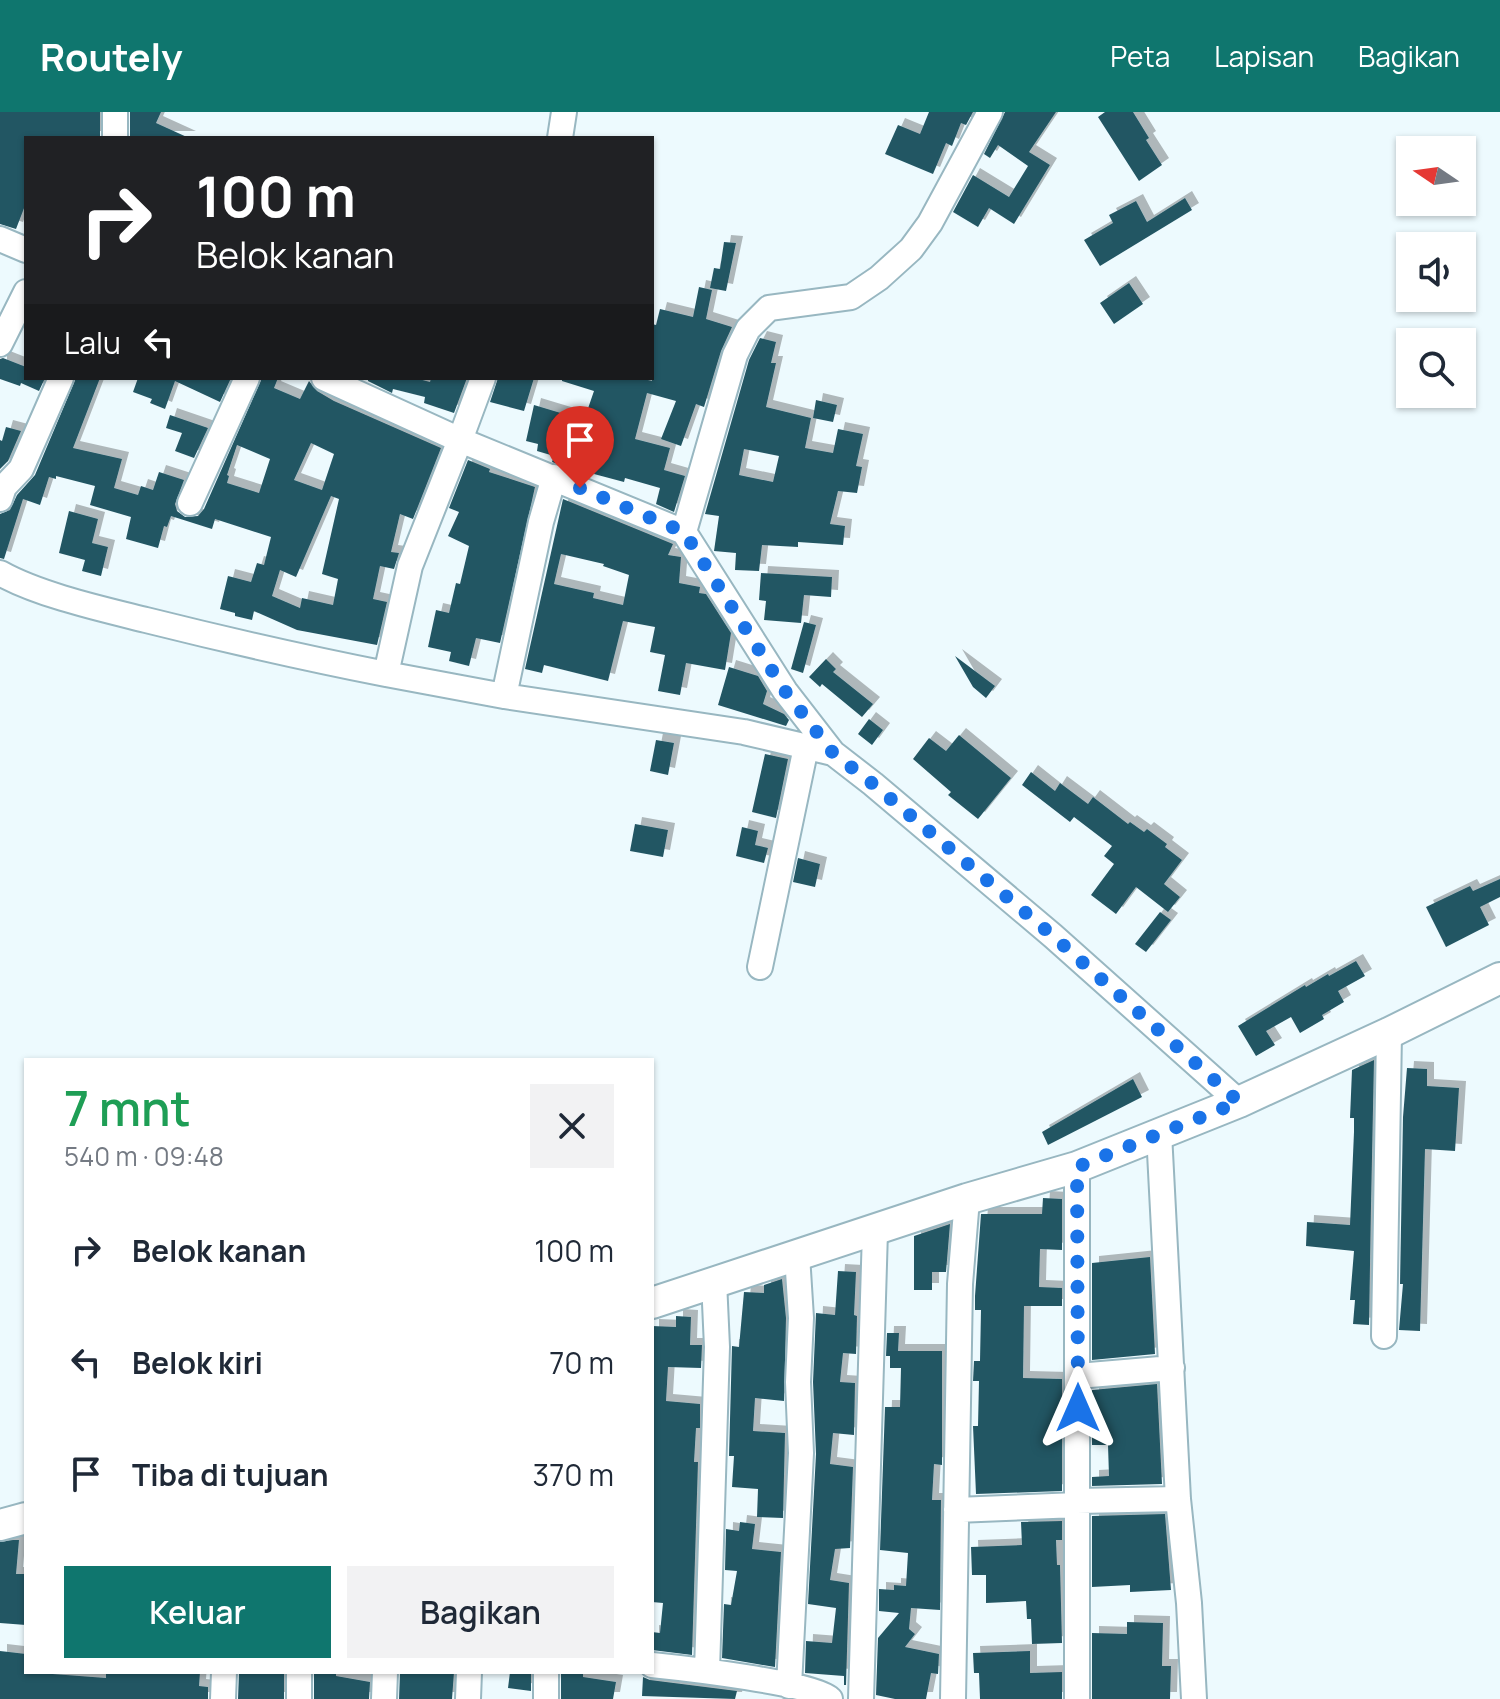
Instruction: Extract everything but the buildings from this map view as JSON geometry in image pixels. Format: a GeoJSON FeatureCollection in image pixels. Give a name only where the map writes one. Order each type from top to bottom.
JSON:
{"type":"FeatureCollection","features":[{"type":"Feature","properties":{"kind":"main road"},"geometry":{"type":"LineString","coordinates":[[654,1302],[967,1199],[1077,1167],[1239,1102],[1500,978]]}},
{"type":"Feature","properties":{"kind":"main road"},"geometry":{"type":"LineString","coordinates":[[0,1525],[24,1519]]}},
{"type":"Feature","properties":{"kind":"street"},"geometry":{"type":"LineString","coordinates":[[114,136],[115,112]]}},
{"type":"Feature","properties":{"kind":"street"},"geometry":{"type":"LineString","coordinates":[[560,136],[564,112]]}},
{"type":"Feature","properties":{"kind":"street"},"geometry":{"type":"LineString","coordinates":[[684,532],[735,355],[748,329],[769,308],[851,297],[879,278],[911,249],[930,223],[990,112]]}},
{"type":"Feature","properties":{"kind":"street"},"geometry":{"type":"LineString","coordinates":[[0,239],[24,249]]}},
{"type":"Feature","properties":{"kind":"street"},"geometry":{"type":"LineString","coordinates":[[0,344],[24,296]]}},
{"type":"Feature","properties":{"kind":"street"},"geometry":{"type":"LineString","coordinates":[[0,499],[4,487],[21,469],[60,380]]}},
{"type":"Feature","properties":{"kind":"street"},"geometry":{"type":"LineString","coordinates":[[190,503],[246,380]]}},
{"type":"Feature","properties":{"kind":"street"},"geometry":{"type":"LineString","coordinates":[[328,380],[460,440],[684,532],[785,691],[833,753],[1053,936],[1239,1102]]}},
{"type":"Feature","properties":{"kind":"street"},"geometry":{"type":"LineString","coordinates":[[386,674],[410,566],[482,380]]}},
{"type":"Feature","properties":{"kind":"street"},"geometry":{"type":"LineString","coordinates":[[504,696],[541,522],[554,477]]}},
{"type":"Feature","properties":{"kind":"street"},"geometry":{"type":"LineString","coordinates":[[0,573],[18,583],[99,608],[284,654],[504,696],[744,732],[833,753]]}},
{"type":"Feature","properties":{"kind":"street"},"geometry":{"type":"LineString","coordinates":[[760,967],[806,747]]}},
{"type":"Feature","properties":{"kind":"street"},"geometry":{"type":"LineString","coordinates":[[1384,1336],[1389,1033]]}},
{"type":"Feature","properties":{"kind":"street"},"geometry":{"type":"LineString","coordinates":[[1159,1133],[1178,1499],[1189,1603],[1194,1699]]}},
{"type":"Feature","properties":{"kind":"street"},"geometry":{"type":"LineString","coordinates":[[1077,1167],[1077,1699]]}},
{"type":"Feature","properties":{"kind":"street"},"geometry":{"type":"LineString","coordinates":[[953,1699],[960,1284],[967,1199]]}},
{"type":"Feature","properties":{"kind":"street"},"geometry":{"type":"LineString","coordinates":[[861,1699],[875,1231]]}},
{"type":"Feature","properties":{"kind":"street"},"geometry":{"type":"LineString","coordinates":[[789,1686],[801,1453],[798,1382],[801,1318],[797,1255]]}},
{"type":"Feature","properties":{"kind":"street"},"geometry":{"type":"LineString","coordinates":[[707,1671],[717,1347],[714,1281]]}},
{"type":"Feature","properties":{"kind":"street"},"geometry":{"type":"LineString","coordinates":[[1078,1376],[1172,1368]]}},
{"type":"Feature","properties":{"kind":"street"},"geometry":{"type":"LineString","coordinates":[[956,1510],[1178,1499]]}},
{"type":"Feature","properties":{"kind":"street"},"geometry":{"type":"LineString","coordinates":[[654,1665],[707,1671],[822,1692],[830,1699]]}},
{"type":"Feature","properties":{"kind":"street"},"geometry":{"type":"LineString","coordinates":[[223,1699],[224,1674]]}},
{"type":"Feature","properties":{"kind":"street"},"geometry":{"type":"LineString","coordinates":[[299,1674],[299,1699]]}},
{"type":"Feature","properties":{"kind":"street"},"geometry":{"type":"LineString","coordinates":[[384,1699],[385,1674]]}},
{"type":"Feature","properties":{"kind":"street"},"geometry":{"type":"LineString","coordinates":[[468,1699],[469,1674]]}},
{"type":"Feature","properties":{"kind":"street"},"geometry":{"type":"LineString","coordinates":[[546,1674],[546,1699]]}},
{"type":"Feature","properties":{"kind":"route"},"geometry":{"type":"LineString","coordinates":[[580,488],[684,532],[785,691],[833,753],[1053,936],[1239,1102],[1077,1167],[1078,1408]]}}]}
